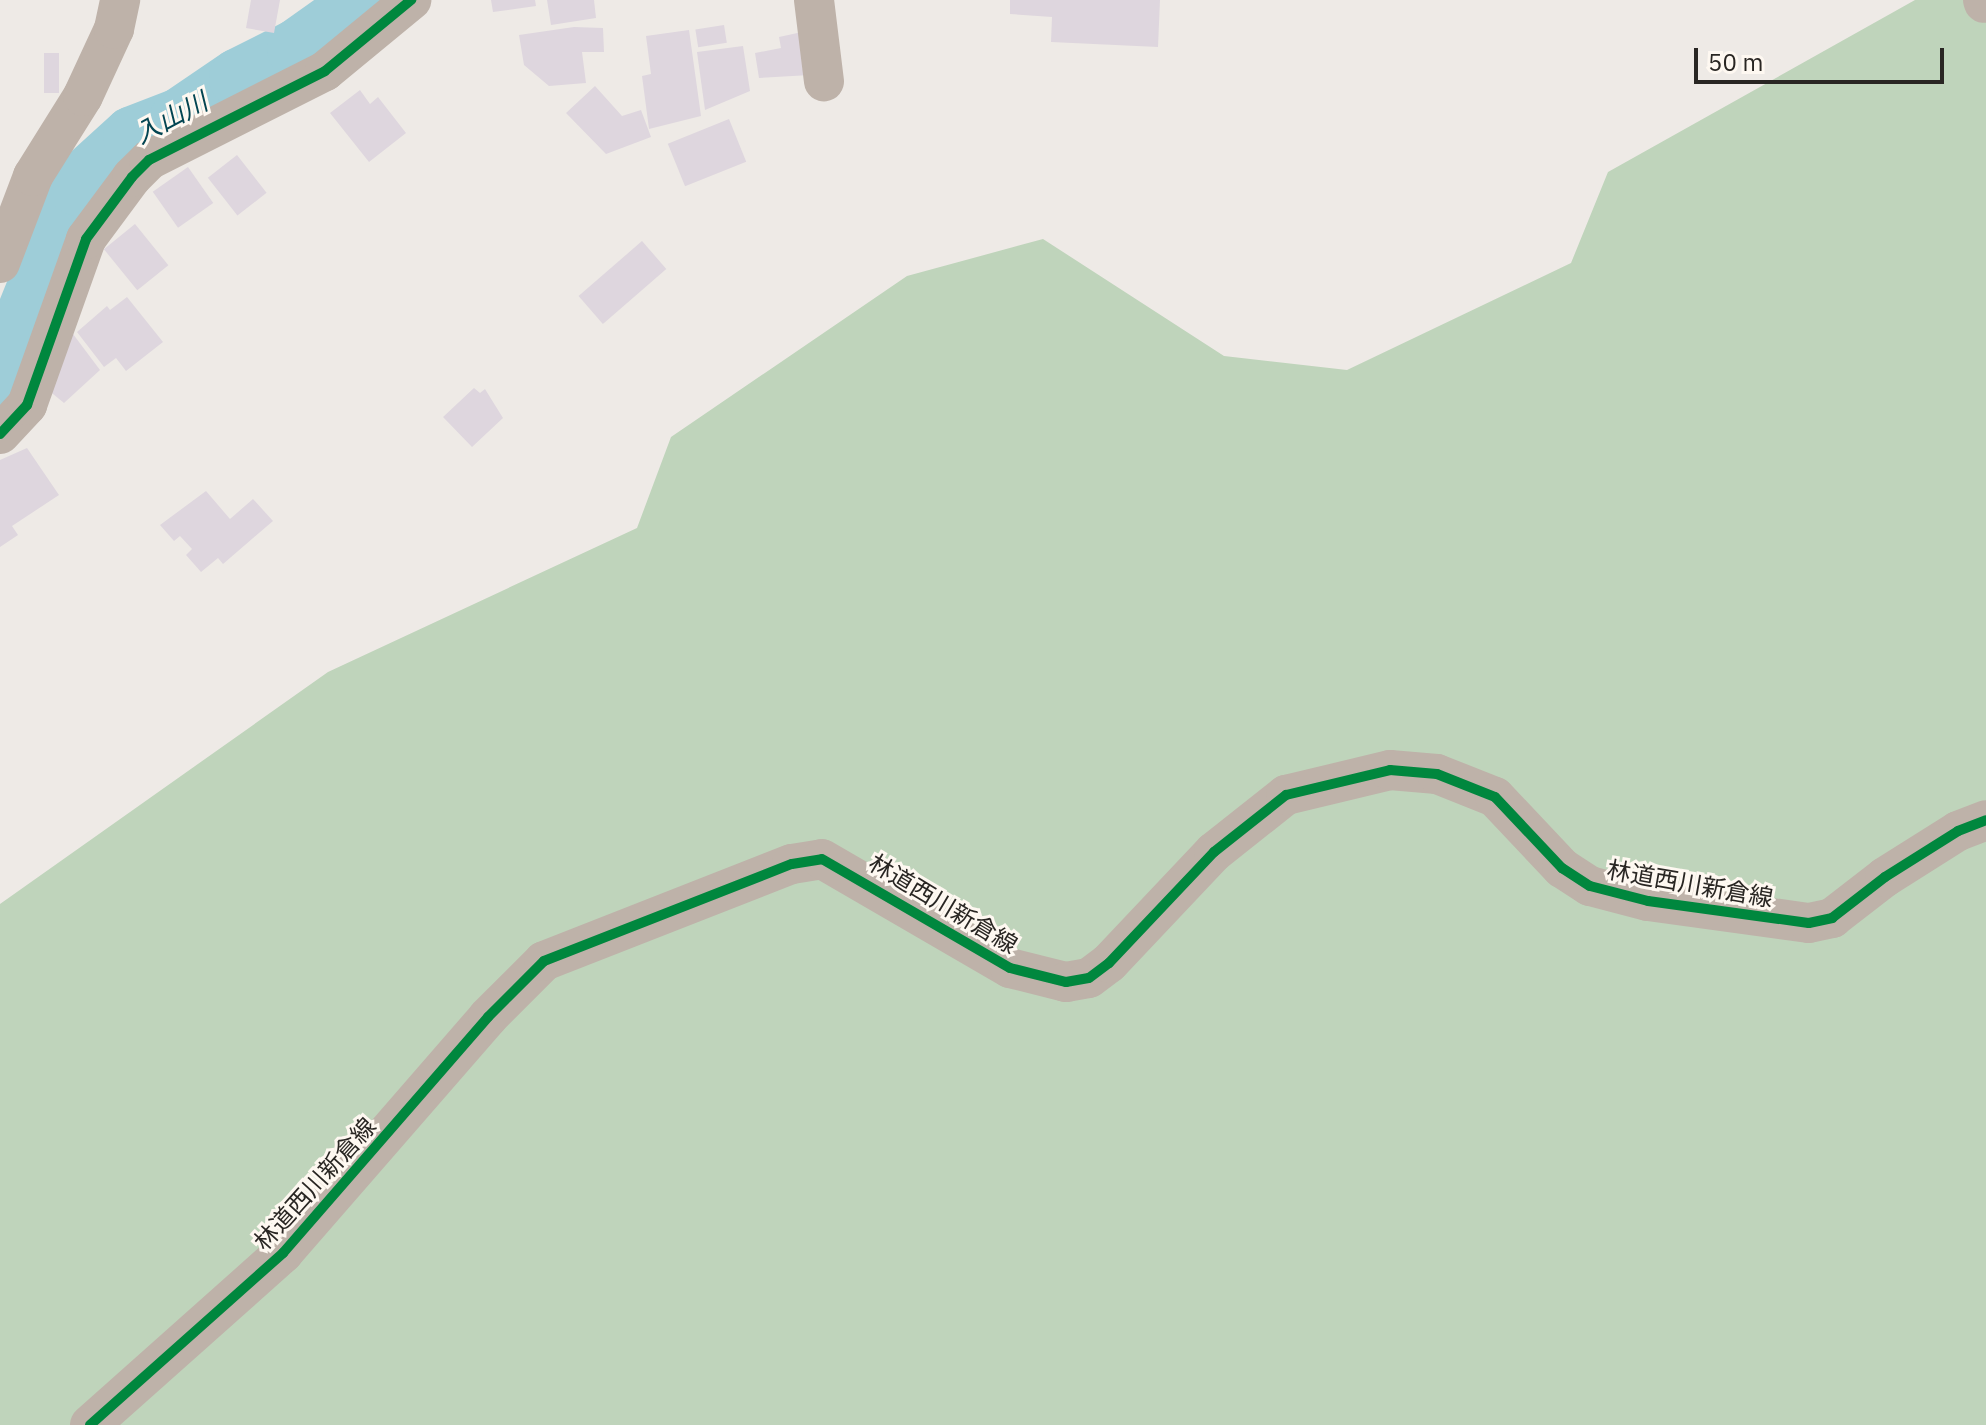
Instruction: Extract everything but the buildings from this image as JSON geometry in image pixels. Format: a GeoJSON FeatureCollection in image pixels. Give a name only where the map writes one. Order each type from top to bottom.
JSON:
{"type":"FeatureCollection","features":[{"type":"Feature","properties":{"kind":"street"},"geometry":{"type":"LineString","coordinates":[[0,263],[33,176],[83,96],[114,29],[120,0]]}},
{"type":"Feature","properties":{"kind":"street"},"geometry":{"type":"LineString","coordinates":[[0,434],[27,405],[86,239],[132,177],[149,160],[325,71],[411,0]]}},
{"type":"Feature","properties":{"kind":"street"},"geometry":{"type":"LineString","coordinates":[[814,0],[824,81]]}},
{"type":"Feature","properties":{"kind":"street","name":"林道西川新倉線"},"geometry":{"type":"LineString","coordinates":[[90,1425],[283,1253],[488,1017],[544,961],[792,864],[822,859],[1010,968],[1066,982],[1089,978],[1109,963],[1214,852],[1286,795],[1390,770],[1437,774],[1495,797],[1562,868],[1590,886],[1648,901],[1809,923],[1832,918],[1885,877],[1958,831],[1986,820]]}},
{"type":"Feature","properties":{"kind":"green space"},"geometry":{"type":"Polygon","coordinates":[[[1915,0],[1986,0],[1986,1425],[0,1425],[0,904],[328,672],[637,528],[671,437],[907,276],[1043,239],[1224,356],[1347,370],[1571,263],[1608,172],[1915,0]]]}},
{"type":"Feature","properties":{"kind":"waterway","name":"入山川"},"geometry":{"type":"LineString","coordinates":[[0,379],[78,186],[133,136],[180,118],[239,78],[297,49],[366,0]]}},
{"type":"Feature","properties":{"kind":"cycle path"},"geometry":{"type":"LineString","coordinates":[[0,434],[27,405],[86,239],[132,177],[149,160],[325,71],[411,0]]}},
{"type":"Feature","properties":{"kind":"cycle path"},"geometry":{"type":"LineString","coordinates":[[90,1425],[283,1253],[488,1017],[544,961],[792,864],[822,859],[1010,968],[1066,982],[1089,978],[1109,963],[1214,852],[1286,795],[1390,770],[1437,774],[1495,797],[1562,868],[1590,886],[1648,901],[1809,923],[1832,918],[1885,877],[1958,831],[1986,820]]}}]}
